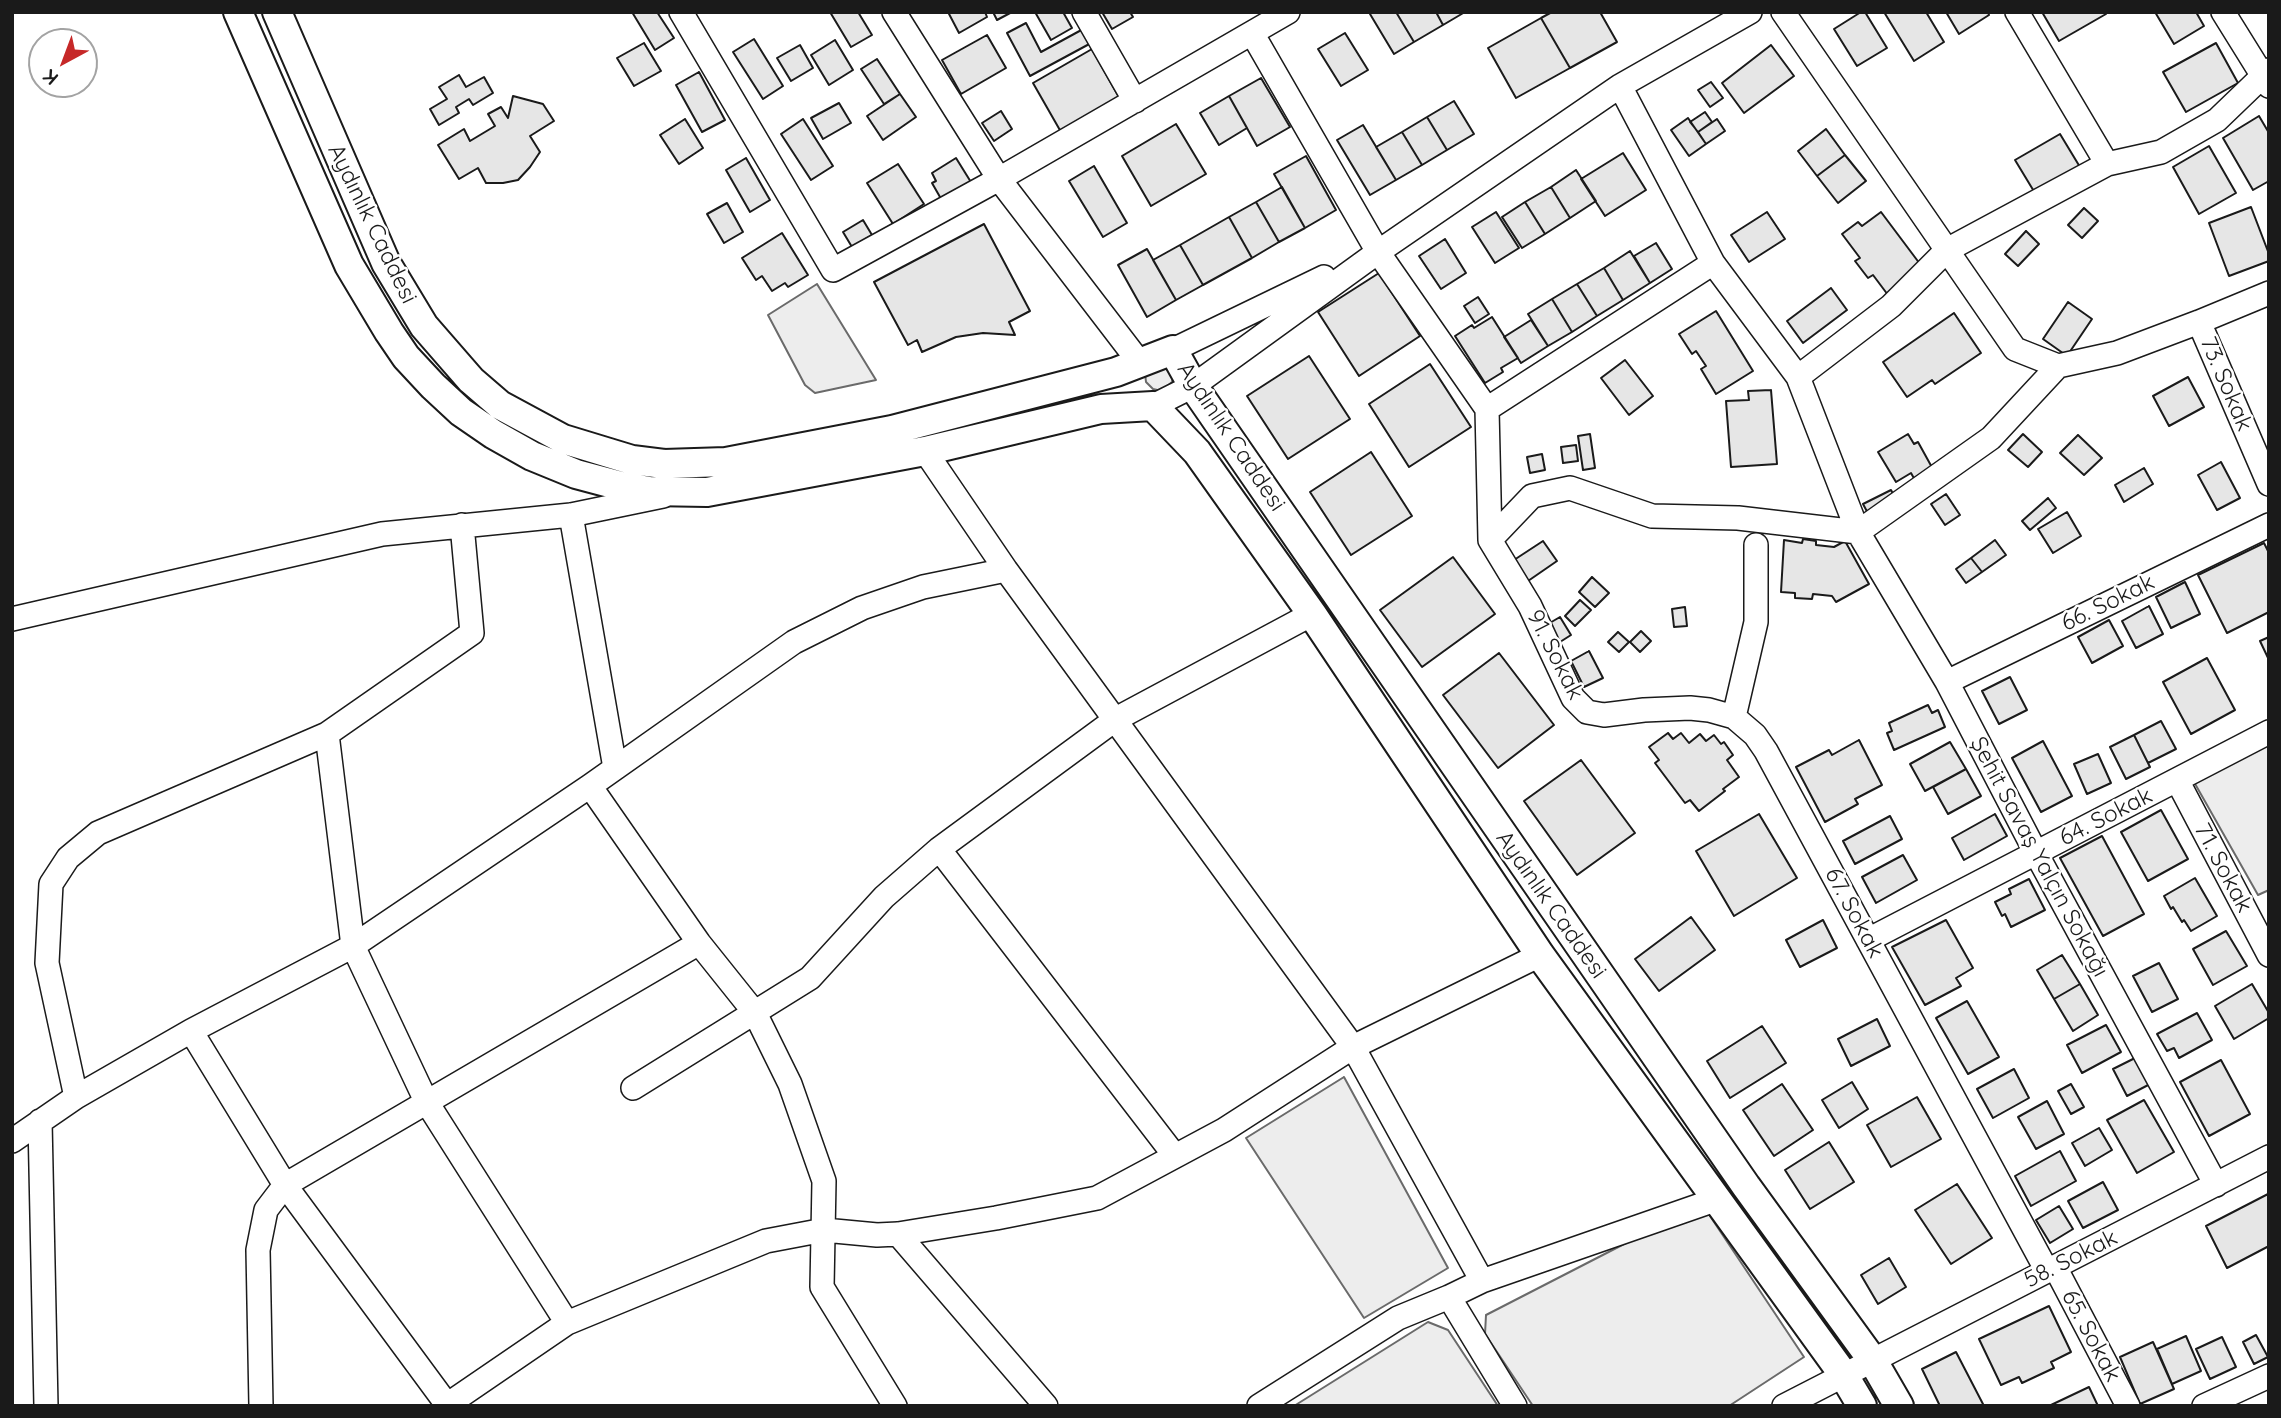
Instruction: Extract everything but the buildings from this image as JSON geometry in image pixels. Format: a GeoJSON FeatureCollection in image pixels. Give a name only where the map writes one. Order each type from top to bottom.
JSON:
{"type":"FeatureCollection","features":[{"type":"Feature","properties":{"kind":"main road","name":"Aydınlık Caddesi"},"geometry":{"type":"LineString","coordinates":[[238,12],[349,265],[389,332],[406,357],[461,412],[532,456],[576,474],[621,486],[680,493],[729,490],[925,451],[1101,409],[1153,406],[1197,452],[1312,614],[1539,955],[1843,1374],[1862,1406]]}},
{"type":"Feature","properties":{"kind":"main road","name":"Aydınlık Caddesi"},"geometry":{"type":"LineString","coordinates":[[277,12],[386,263],[424,326],[471,380],[500,405],[563,439],[632,460],[664,464],[726,462],[892,430],[1133,365],[1173,350],[1193,386],[1745,1186],[1873,1361],[1899,1406]]}},
{"type":"Feature","properties":{"kind":"main road"},"geometry":{"type":"LineString","coordinates":[[1133,365],[1153,406]]}},
{"type":"Feature","properties":{"kind":"street"},"geometry":{"type":"LineString","coordinates":[[681,12],[833,270],[999,179],[1288,12]]}},
{"type":"Feature","properties":{"kind":"street"},"geometry":{"type":"LineString","coordinates":[[894,12],[999,179],[1133,365]]}},
{"type":"Feature","properties":{"kind":"street"},"geometry":{"type":"LineString","coordinates":[[1084,12],[1135,101]]}},
{"type":"Feature","properties":{"kind":"street"},"geometry":{"type":"LineString","coordinates":[[1153,406],[1193,386],[1378,252],[1620,86],[1750,12]]}},
{"type":"Feature","properties":{"kind":"street"},"geometry":{"type":"LineString","coordinates":[[1783,12],[2015,349],[2058,366],[2117,353],[2269,293]]}},
{"type":"Feature","properties":{"kind":"street"},"geometry":{"type":"LineString","coordinates":[[2017,12],[2107,164]]}},
{"type":"Feature","properties":{"kind":"street"},"geometry":{"type":"LineString","coordinates":[[1798,377],[1891,306],[1947,250],[2107,164],[2161,152],[2217,120],[2267,78],[2223,12]]}},
{"type":"Feature","properties":{"kind":"street"},"geometry":{"type":"LineString","coordinates":[[1252,33],[1378,252],[1487,408],[1490,540]]}},
{"type":"Feature","properties":{"kind":"street","name":"Şehit Savaş Yalçın Sokağı"},"geometry":{"type":"LineString","coordinates":[[1620,86],[1713,263],[1798,377],[1858,532],[1947,682],[2036,853],[2216,1185]]}},
{"type":"Feature","properties":{"kind":"street"},"geometry":{"type":"LineString","coordinates":[[1173,350],[1378,252]]}},
{"type":"Feature","properties":{"kind":"street"},"geometry":{"type":"LineString","coordinates":[[1487,408],[1713,263]]}},
{"type":"Feature","properties":{"kind":"street","name":"73. Sokak"},"geometry":{"type":"LineString","coordinates":[[2199,322],[2269,484]]}},
{"type":"Feature","properties":{"kind":"street"},"geometry":{"type":"LineString","coordinates":[[1490,540],[1532,496],[1570,488],[1652,516],[1738,519],[1858,532],[1991,438],[2058,366]]}},
{"type":"Feature","properties":{"kind":"street"},"geometry":{"type":"LineString","coordinates":[[925,451],[1006,570],[1353,1047],[1482,1281]]}},
{"type":"Feature","properties":{"kind":"street"},"geometry":{"type":"LineString","coordinates":[[12,619],[382,534],[571,515],[680,493]]}},
{"type":"Feature","properties":{"kind":"street"},"geometry":{"type":"LineString","coordinates":[[571,515],[615,768]]}},
{"type":"Feature","properties":{"kind":"street"},"geometry":{"type":"LineString","coordinates":[[76,1097],[47,963],[51,884],[68,858],[98,833],[327,734],[472,633],[463,525]]}},
{"type":"Feature","properties":{"kind":"street","name":"66. Sokak"},"geometry":{"type":"LineString","coordinates":[[1947,682],[2269,525]]}},
{"type":"Feature","properties":{"kind":"street","name":"91. Sokak"},"geometry":{"type":"LineString","coordinates":[[1490,540],[1530,606],[1573,698],[1581,707],[1594,714],[1680,708],[1709,710],[1734,717]]}},
{"type":"Feature","properties":{"kind":"street"},"geometry":{"type":"LineString","coordinates":[[1734,717],[1756,622],[1756,545]]}},
{"type":"Feature","properties":{"kind":"street"},"geometry":{"type":"LineString","coordinates":[[12,1141],[76,1097],[191,1031],[352,946],[590,786],[794,642],[862,608],[923,587],[1006,570]]}},
{"type":"Feature","properties":{"kind":"street"},"geometry":{"type":"LineString","coordinates":[[633,1088],[810,978],[884,897],[939,849],[1116,719],[1312,614]]}},
{"type":"Feature","properties":{"kind":"street","name":"67. Sokak"},"geometry":{"type":"LineString","coordinates":[[1734,717],[1755,735],[1766,751],[2051,1269]]}},
{"type":"Feature","properties":{"kind":"street","name":"64. Sokak"},"geometry":{"type":"LineString","coordinates":[[1868,940],[2269,732]]}},
{"type":"Feature","properties":{"kind":"street"},"geometry":{"type":"LineString","coordinates":[[327,734],[352,946],[426,1101],[567,1323]]}},
{"type":"Feature","properties":{"kind":"street","name":"71. Sokak"},"geometry":{"type":"LineString","coordinates":[[2177,780],[2261,923],[2269,955]]}},
{"type":"Feature","properties":{"kind":"street"},"geometry":{"type":"LineString","coordinates":[[590,786],[699,943],[755,1013],[790,1084],[824,1181],[822,1287],[884,1402]]}},
{"type":"Feature","properties":{"kind":"street"},"geometry":{"type":"LineString","coordinates":[[939,849],[1175,1156]]}},
{"type":"Feature","properties":{"kind":"street"},"geometry":{"type":"LineString","coordinates":[[261,1406],[258,1251],[266,1210],[285,1185],[699,943]]}},
{"type":"Feature","properties":{"kind":"street"},"geometry":{"type":"LineString","coordinates":[[191,1031],[285,1185],[447,1405],[567,1323],[766,1241],[824,1230],[877,1235],[898,1234],[1097,1198],[1224,1130],[1353,1047],[1539,955]]}},
{"type":"Feature","properties":{"kind":"street"},"geometry":{"type":"LineString","coordinates":[[40,1121],[46,1406]]}},
{"type":"Feature","properties":{"kind":"street","name":"58. Sokak"},"geometry":{"type":"LineString","coordinates":[[1784,1406],[2269,1157]]}},
{"type":"Feature","properties":{"kind":"street"},"geometry":{"type":"LineString","coordinates":[[1259,1406],[1398,1318],[1482,1281],[1715,1200]]}},
{"type":"Feature","properties":{"kind":"street"},"geometry":{"type":"LineString","coordinates":[[898,1234],[1046,1406]]}},
{"type":"Feature","properties":{"kind":"street","name":"65. Sokak"},"geometry":{"type":"LineString","coordinates":[[2051,1269],[2128,1406]]}},
{"type":"Feature","properties":{"kind":"street"},"geometry":{"type":"LineString","coordinates":[[1449,1297],[1515,1406]]}},
{"type":"Feature","properties":{"kind":"street"},"geometry":{"type":"LineString","coordinates":[[2204,1406],[2269,1376]]}},
{"type":"Feature","properties":{"kind":"shaded area"},"geometry":{"type":"Polygon","coordinates":[[[817,284],[876,380],[815,393],[805,385],[768,315],[817,284]]]}},
{"type":"Feature","properties":{"kind":"shaded area"},"geometry":{"type":"Polygon","coordinates":[[[1164,363],[1173,378],[1172,382],[1162,391],[1153,389],[1146,382],[1145,373],[1164,363]]]}},
{"type":"Feature","properties":{"kind":"shaded area"},"geometry":{"type":"Polygon","coordinates":[[[2269,744],[2269,890],[2258,895],[2194,782],[2269,744]]]}},
{"type":"Feature","properties":{"kind":"shaded area"},"geometry":{"type":"Polygon","coordinates":[[[1344,1077],[1448,1268],[1364,1318],[1246,1138],[1344,1077]]]}},
{"type":"Feature","properties":{"kind":"shaded area"},"geometry":{"type":"Polygon","coordinates":[[[1702,1204],[1804,1357],[1729,1406],[1533,1406],[1485,1334],[1486,1315],[1702,1204]]]}},
{"type":"Feature","properties":{"kind":"shaded area"},"geometry":{"type":"Polygon","coordinates":[[[1428,1322],[1448,1330],[1498,1406],[1294,1406],[1428,1322]]]}}]}
